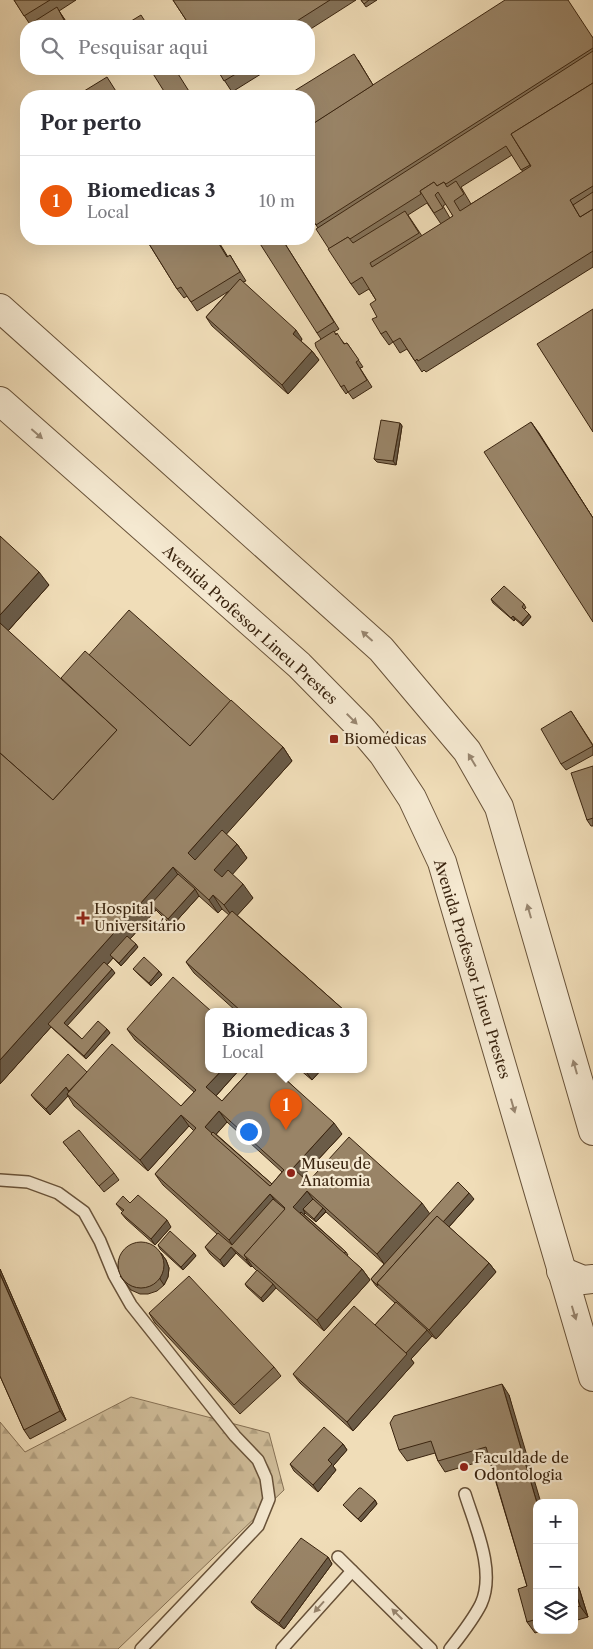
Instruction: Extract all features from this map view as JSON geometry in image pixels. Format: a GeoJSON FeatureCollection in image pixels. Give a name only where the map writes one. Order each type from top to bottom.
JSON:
{"type":"FeatureCollection","features":[{"type":"Feature","properties":{"kind":"street"},"geometry":{"type":"LineString","coordinates":[[0,308],[381,649],[467,751],[499,807],[593,1131]]}},
{"type":"Feature","properties":{"kind":"street","name":"Avenida Professor Lineu Prestes"},"geometry":{"type":"LineString","coordinates":[[0,402],[299,665],[367,735],[383,754],[407,791],[442,862],[561,1271],[592,1363]]}},
{"type":"Feature","properties":{"kind":"street"},"geometry":{"type":"LineString","coordinates":[[561,1271],[583,1280],[593,1279]]}},
{"type":"Feature","properties":{"kind":"lane"},"geometry":{"type":"LineString","coordinates":[[0,1180],[28,1182],[58,1193],[84,1212],[100,1241],[114,1275],[131,1305],[235,1436],[258,1460],[266,1478],[269,1499],[258,1526],[141,1649]]}},
{"type":"Feature","properties":{"kind":"lane"},"geometry":{"type":"LineString","coordinates":[[450,1649],[471,1622],[482,1602],[486,1584],[485,1560],[465,1494]]}},
{"type":"Feature","properties":{"kind":"lane"},"geometry":{"type":"LineString","coordinates":[[338,1558],[431,1649]]}},
{"type":"Feature","properties":{"kind":"lane"},"geometry":{"type":"LineString","coordinates":[[282,1649],[352,1571]]}},
{"type":"Feature","properties":{"kind":"green space"},"geometry":{"type":"Polygon","coordinates":[[[131,1397],[269,1433],[284,1490],[118,1649],[0,1649],[0,1422],[25,1452],[131,1397]]]}},
{"type":"Feature","properties":{"kind":"building"},"geometry":{"type":"Polygon","coordinates":[[[14,0],[50,0],[24,16],[14,0]]]}},
{"type":"Feature","properties":{"kind":"building"},"geometry":{"type":"Polygon","coordinates":[[[173,0],[330,0],[298,20],[186,20],[173,0]]]}},
{"type":"Feature","properties":{"kind":"building"},"geometry":{"type":"Polygon","coordinates":[[[361,0],[369,0],[364,4],[361,0]]]}},
{"type":"Feature","properties":{"kind":"building"},"geometry":{"type":"Polygon","coordinates":[[[505,0],[568,0],[593,38],[593,48],[316,225],[315,122],[505,0]]]}},
{"type":"Feature","properties":{"kind":"building"},"geometry":{"type":"Polygon","coordinates":[[[57,7],[64,20],[36,20],[57,7]]]}},
{"type":"Feature","properties":{"kind":"building"},"geometry":{"type":"Polygon","coordinates":[[[141,15],[144,20],[133,20],[141,15]]]}},
{"type":"Feature","properties":{"kind":"building"},"geometry":{"type":"Polygon","coordinates":[[[593,51],[593,83],[511,134],[530,165],[521,170],[506,146],[446,184],[444,182],[437,186],[434,182],[420,191],[421,194],[350,239],[348,237],[329,249],[316,229],[593,51]]]}},
{"type":"Feature","properties":{"kind":"building"},"geometry":{"type":"Polygon","coordinates":[[[354,54],[373,85],[315,122],[315,90],[296,90],[354,54]]]}},
{"type":"Feature","properties":{"kind":"building"},"geometry":{"type":"Polygon","coordinates":[[[154,75],[179,75],[188,90],[163,90],[154,75]]]}},
{"type":"Feature","properties":{"kind":"building"},"geometry":{"type":"Polygon","coordinates":[[[220,75],[234,75],[224,81],[220,75]]]}},
{"type":"Feature","properties":{"kind":"building"},"geometry":{"type":"Polygon","coordinates":[[[107,77],[115,90],[86,90],[107,77]]]}},
{"type":"Feature","properties":{"kind":"building"},"geometry":{"type":"Polygon","coordinates":[[[593,83],[593,186],[570,200],[580,217],[593,209],[593,251],[418,361],[417,359],[415,361],[400,338],[393,342],[386,331],[381,334],[372,319],[377,317],[370,304],[376,300],[362,277],[351,284],[328,249],[348,237],[353,243],[405,211],[419,233],[370,263],[372,267],[453,216],[438,192],[435,195],[443,208],[434,213],[420,191],[434,182],[437,186],[444,182],[447,187],[456,181],[464,194],[454,201],[460,211],[531,166],[511,134],[593,83]]]}},
{"type":"Feature","properties":{"kind":"building"},"geometry":{"type":"Polygon","coordinates":[[[593,192],[593,209],[580,217],[573,205],[593,192]]]}},
{"type":"Feature","properties":{"kind":"building"},"geometry":{"type":"Polygon","coordinates":[[[150,245],[220,245],[227,257],[230,255],[240,272],[191,302],[181,287],[177,289],[150,245]]]}},
{"type":"Feature","properties":{"kind":"building"},"geometry":{"type":"Polygon","coordinates":[[[261,245],[286,245],[334,322],[317,333],[261,245]]]}},
{"type":"Feature","properties":{"kind":"building"},"geometry":{"type":"Polygon","coordinates":[[[240,279],[296,330],[293,334],[312,351],[282,385],[206,317],[240,279]]]}},
{"type":"Feature","properties":{"kind":"building"},"geometry":{"type":"Polygon","coordinates":[[[593,309],[593,432],[537,344],[593,309]]]}},
{"type":"Feature","properties":{"kind":"building"},"geometry":{"type":"Polygon","coordinates":[[[334,331],[344,344],[347,343],[359,360],[356,362],[367,380],[348,392],[344,385],[341,387],[315,343],[334,331]]]}},
{"type":"Feature","properties":{"kind":"building"},"geometry":{"type":"Polygon","coordinates":[[[381,420],[400,423],[393,461],[374,459],[381,420]]]}},
{"type":"Feature","properties":{"kind":"building"},"geometry":{"type":"Polygon","coordinates":[[[531,422],[593,518],[593,622],[484,452],[531,422]]]}},
{"type":"Feature","properties":{"kind":"building"},"geometry":{"type":"Polygon","coordinates":[[[0,536],[39,572],[0,615],[0,536]]]}},
{"type":"Feature","properties":{"kind":"building"},"geometry":{"type":"Polygon","coordinates":[[[504,586],[524,604],[522,607],[529,614],[521,623],[513,616],[511,618],[491,599],[504,586]]]}},
{"type":"Feature","properties":{"kind":"building"},"geometry":{"type":"Polygon","coordinates":[[[129,610],[231,701],[190,746],[89,655],[129,610]]]}},
{"type":"Feature","properties":{"kind":"building"},"geometry":{"type":"Polygon","coordinates":[[[0,623],[117,730],[53,800],[0,753],[0,623]]]}},
{"type":"Feature","properties":{"kind":"building"},"geometry":{"type":"Polygon","coordinates":[[[85,651],[190,746],[231,700],[283,747],[188,853],[195,860],[222,830],[237,844],[214,870],[222,877],[228,870],[243,884],[224,905],[213,895],[209,900],[173,867],[0,1060],[0,753],[53,800],[117,730],[61,678],[85,651]]]}},
{"type":"Feature","properties":{"kind":"building"},"geometry":{"type":"Polygon","coordinates":[[[571,711],[593,746],[561,764],[541,729],[571,711]]]}},
{"type":"Feature","properties":{"kind":"building"},"geometry":{"type":"Polygon","coordinates":[[[593,766],[593,818],[587,820],[571,773],[593,766]]]}},
{"type":"Feature","properties":{"kind":"building"},"geometry":{"type":"Polygon","coordinates":[[[178,874],[195,889],[168,919],[151,904],[178,874]]]}},
{"type":"Feature","properties":{"kind":"building"},"geometry":{"type":"Polygon","coordinates":[[[232,911],[342,1008],[238,1008],[186,962],[232,911]]]}},
{"type":"Feature","properties":{"kind":"building"},"geometry":{"type":"Polygon","coordinates":[[[127,936],[136,944],[119,963],[110,955],[127,936]]]}},
{"type":"Feature","properties":{"kind":"building"},"geometry":{"type":"Polygon","coordinates":[[[144,957],[159,971],[149,983],[133,969],[144,957]]]}},
{"type":"Feature","properties":{"kind":"building"},"geometry":{"type":"Polygon","coordinates":[[[104,962],[112,969],[64,1023],[82,1039],[98,1021],[107,1029],[84,1056],[48,1024],[104,962]]]}},
{"type":"Feature","properties":{"kind":"building"},"geometry":{"type":"Polygon","coordinates":[[[173,977],[208,1008],[205,1008],[205,1073],[219,1073],[206,1087],[222,1101],[247,1073],[278,1073],[334,1123],[293,1168],[308,1182],[349,1137],[422,1203],[377,1254],[307,1191],[293,1207],[362,1269],[317,1320],[244,1255],[285,1208],[270,1194],[229,1240],[155,1174],[196,1128],[181,1115],[140,1160],[67,1094],[112,1044],[181,1106],[196,1090],[127,1029],[173,977]],[[219,1111],[205,1127],[270,1186],[284,1170],[219,1111]]]}},
{"type":"Feature","properties":{"kind":"building"},"geometry":{"type":"Polygon","coordinates":[[[68,1054],[87,1072],[69,1091],[66,1087],[46,1109],[31,1095],[68,1054]]]}},
{"type":"Feature","properties":{"kind":"building"},"geometry":{"type":"Polygon","coordinates":[[[79,1130],[114,1173],[99,1186],[63,1142],[79,1130]]]}},
{"type":"Feature","properties":{"kind":"building"},"geometry":{"type":"Polygon","coordinates":[[[213,1132],[272,1184],[270,1186],[211,1134],[213,1132]]]}},
{"type":"Feature","properties":{"kind":"building"},"geometry":{"type":"Polygon","coordinates":[[[458,1182],[469,1193],[443,1222],[437,1216],[377,1283],[378,1286],[371,1279],[458,1182]]]}},
{"type":"Feature","properties":{"kind":"building"},"geometry":{"type":"Polygon","coordinates":[[[138,1195],[167,1220],[151,1239],[121,1213],[124,1210],[116,1204],[123,1196],[130,1203],[138,1195]]]}},
{"type":"Feature","properties":{"kind":"building"},"geometry":{"type":"Polygon","coordinates":[[[273,1199],[285,1209],[244,1255],[246,1260],[231,1247],[220,1260],[205,1247],[218,1233],[232,1245],[273,1199]]]}},
{"type":"Feature","properties":{"kind":"building"},"geometry":{"type":"Polygon","coordinates":[[[313,1199],[323,1208],[314,1219],[303,1209],[313,1199]]]}},
{"type":"Feature","properties":{"kind":"building"},"geometry":{"type":"Polygon","coordinates":[[[301,1212],[346,1252],[344,1253],[301,1212]]]}},
{"type":"Feature","properties":{"kind":"building"},"geometry":{"type":"Polygon","coordinates":[[[437,1216],[489,1263],[429,1330],[377,1283],[437,1216]]]}},
{"type":"Feature","properties":{"kind":"building"},"geometry":{"type":"Polygon","coordinates":[[[170,1231],[194,1253],[181,1267],[158,1245],[170,1231]]]}},
{"type":"Feature","properties":{"kind":"building"},"geometry":{"type":"Polygon","coordinates":[[[136,1242],[146,1242],[160,1252],[164,1265],[160,1278],[154,1284],[146,1288],[136,1288],[122,1278],[118,1270],[118,1260],[128,1246],[136,1242]]]}},
{"type":"Feature","properties":{"kind":"building"},"geometry":{"type":"Polygon","coordinates":[[[257,1270],[273,1284],[261,1298],[245,1284],[257,1270]]]}},
{"type":"Feature","properties":{"kind":"building"},"geometry":{"type":"Polygon","coordinates":[[[0,1274],[60,1411],[24,1430],[0,1376],[0,1274]]]}},
{"type":"Feature","properties":{"kind":"building"},"geometry":{"type":"Polygon","coordinates":[[[189,1276],[274,1367],[234,1405],[149,1313],[189,1276]]]}},
{"type":"Feature","properties":{"kind":"building"},"geometry":{"type":"Polygon","coordinates":[[[396,1302],[427,1330],[406,1353],[375,1325],[396,1302]]]}},
{"type":"Feature","properties":{"kind":"building"},"geometry":{"type":"Polygon","coordinates":[[[354,1306],[407,1354],[347,1422],[293,1374],[354,1306]]]}},
{"type":"Feature","properties":{"kind":"building"},"geometry":{"type":"Polygon","coordinates":[[[502,1384],[536,1499],[533,1499],[533,1620],[527,1622],[518,1589],[527,1586],[486,1447],[438,1461],[431,1441],[399,1450],[390,1423],[394,1416],[502,1384]]]}},
{"type":"Feature","properties":{"kind":"building"},"geometry":{"type":"Polygon","coordinates":[[[324,1427],[343,1444],[328,1460],[332,1464],[313,1485],[290,1464],[324,1427]]]}},
{"type":"Feature","properties":{"kind":"building"},"geometry":{"type":"Polygon","coordinates":[[[359,1488],[375,1500],[358,1519],[343,1505],[359,1488]]]}},
{"type":"Feature","properties":{"kind":"building"},"geometry":{"type":"Polygon","coordinates":[[[301,1538],[328,1557],[279,1623],[251,1602],[301,1538]]]}},
{"type":"Feature","properties":{"kind":"place","name":"Biomédicas"},"geometry":{"type":"Point","coordinates":[334,739]}},
{"type":"Feature","properties":{"kind":"place","name":"Hospital Universitário"},"geometry":{"type":"Point","coordinates":[83,918]}},
{"type":"Feature","properties":{"kind":"place","name":"Biomedicas 3"},"geometry":{"type":"Point","coordinates":[286,1130]}},
{"type":"Feature","properties":{"kind":"place","name":"Museu de Anatomia"},"geometry":{"type":"Point","coordinates":[291,1173]}},
{"type":"Feature","properties":{"kind":"place","name":"Faculdade de Odontologia"},"geometry":{"type":"Point","coordinates":[464,1467]}}]}
